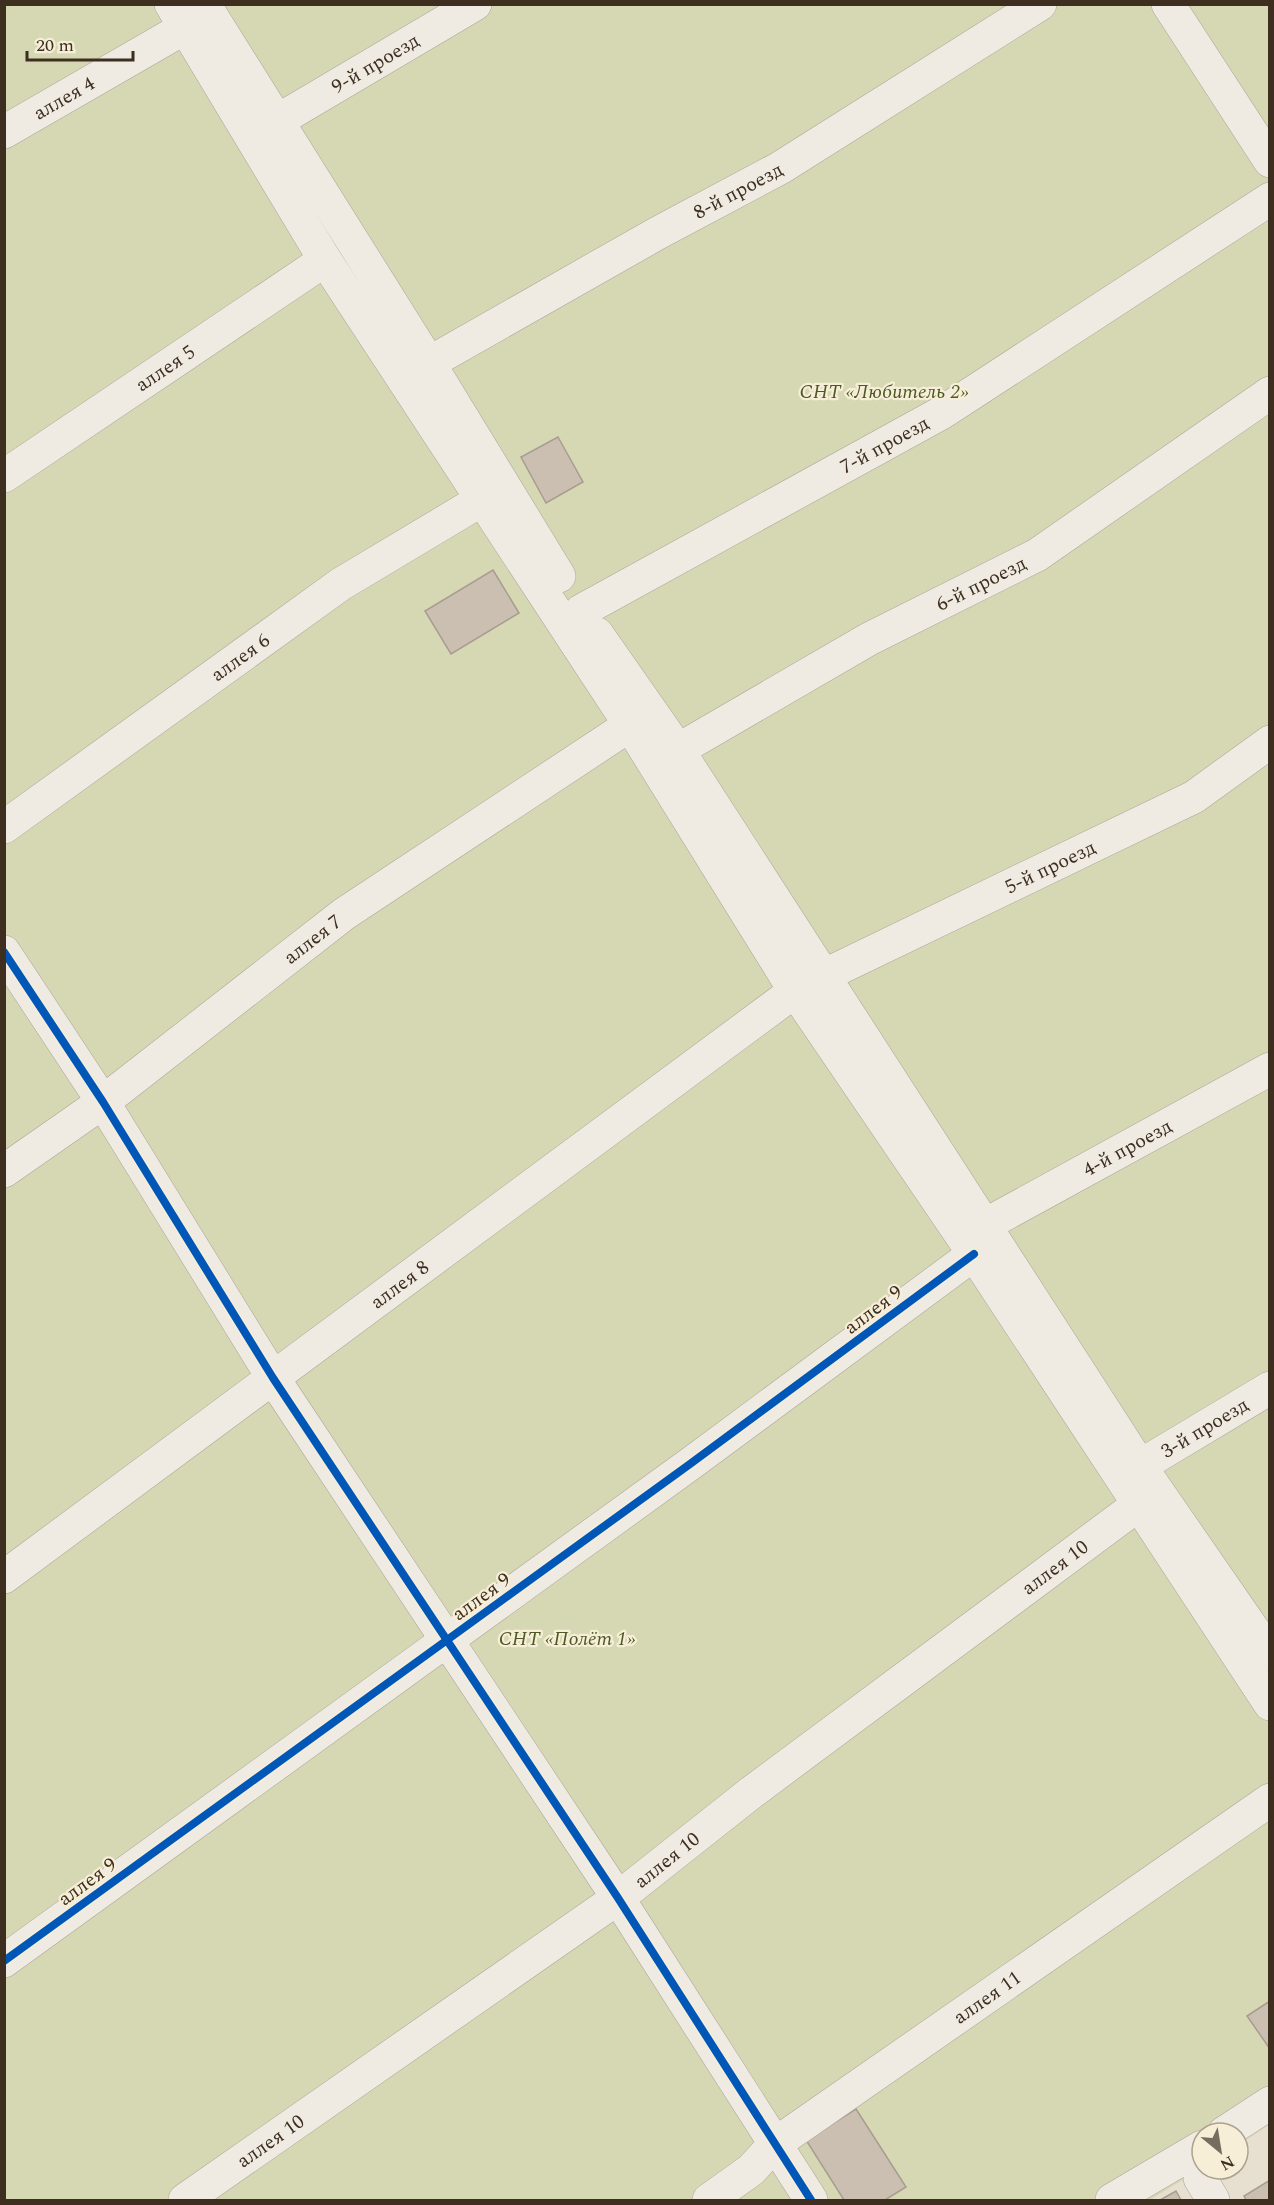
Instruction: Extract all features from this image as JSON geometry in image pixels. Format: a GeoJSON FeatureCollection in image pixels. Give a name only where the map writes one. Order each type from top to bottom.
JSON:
{"type":"FeatureCollection","features":[{"type":"Feature","properties":{"kind":"street","name":"9-й проезд"},"geometry":{"type":"LineString","coordinates":[[277,121],[475,4]]}},
{"type":"Feature","properties":{"kind":"street","name":"8-й проезд"},"geometry":{"type":"LineString","coordinates":[[429,363],[656,234],[780,168],[1040,4]]}},
{"type":"Feature","properties":{"kind":"street"},"geometry":{"type":"LineString","coordinates":[[1168,4],[1269,161]]}},
{"type":"Feature","properties":{"kind":"street"},"geometry":{"type":"LineString","coordinates":[[187,12],[277,121],[429,363],[580,611],[678,750],[809,984]]}},
{"type":"Feature","properties":{"kind":"street"},"geometry":{"type":"LineString","coordinates":[[187,12],[325,260],[630,725],[809,984],[980,1240],[1140,1466],[1269,1654]]}},
{"type":"Feature","properties":{"kind":"street","name":"аллея 4"},"geometry":{"type":"LineString","coordinates":[[4,132],[187,12]]}},
{"type":"Feature","properties":{"kind":"street","name":"7-й проезд"},"geometry":{"type":"LineString","coordinates":[[580,611],[944,412],[1269,199]]}},
{"type":"Feature","properties":{"kind":"street","name":"аллея 5"},"geometry":{"type":"LineString","coordinates":[[4,476],[325,260]]}},
{"type":"Feature","properties":{"kind":"street","name":"6-й проезд"},"geometry":{"type":"LineString","coordinates":[[678,750],[870,639],[1037,555],[1269,393]]}},
{"type":"Feature","properties":{"kind":"street","name":"аллея 6"},"geometry":{"type":"LineString","coordinates":[[4,827],[341,584],[483,499]]}},
{"type":"Feature","properties":{"kind":"street","name":"аллея 7"},"geometry":{"type":"LineString","coordinates":[[4,1171],[103,1102],[344,914],[630,725]]}},
{"type":"Feature","properties":{"kind":"street","name":"5-й проезд"},"geometry":{"type":"LineString","coordinates":[[809,984],[1194,797],[1269,742]]}},
{"type":"Feature","properties":{"kind":"street"},"geometry":{"type":"LineString","coordinates":[[4,952],[103,1102],[273,1377],[618,1898],[810,2200]]}},
{"type":"Feature","properties":{"kind":"street","name":"аллея 8"},"geometry":{"type":"LineString","coordinates":[[4,1577],[809,984]]}},
{"type":"Feature","properties":{"kind":"street","name":"4-й проезд"},"geometry":{"type":"LineString","coordinates":[[980,1240],[1269,1069]]}},
{"type":"Feature","properties":{"kind":"street"},"geometry":{"type":"LineString","coordinates":[[980,1240],[1138,1505],[1269,1704]]}},
{"type":"Feature","properties":{"kind":"street","name":"аллея 9"},"geometry":{"type":"LineString","coordinates":[[4,1961],[690,1464],[980,1240]]}},
{"type":"Feature","properties":{"kind":"street","name":"3-й проезд"},"geometry":{"type":"LineString","coordinates":[[1140,1466],[1269,1388]]}},
{"type":"Feature","properties":{"kind":"street","name":"аллея 10"},"geometry":{"type":"LineString","coordinates":[[186,2200],[618,1898],[752,1792],[1138,1505]]}},
{"type":"Feature","properties":{"kind":"street","name":"аллея 11"},"geometry":{"type":"LineString","coordinates":[[709,2200],[752,2170],[775,2145],[1269,1800]]}},
{"type":"Feature","properties":{"kind":"street"},"geometry":{"type":"LineString","coordinates":[[1242,2121],[1269,2103]]}},
{"type":"Feature","properties":{"kind":"street"},"geometry":{"type":"LineString","coordinates":[[1112,2200],[1190,2179]]}},
{"type":"Feature","properties":{"kind":"green space","name":"СНТ «Полёт 1»"},"geometry":{"type":"Polygon","coordinates":[[[5,5],[1269,5],[1269,2125],[1250,2137],[1250,2121],[1190,2121],[1190,2175],[1150,2200],[5,2200],[5,5]]]}},
{"type":"Feature","properties":{"kind":"building"},"geometry":{"type":"Polygon","coordinates":[[[558,437],[583,482],[546,503],[521,457],[558,437]]]}},
{"type":"Feature","properties":{"kind":"building"},"geometry":{"type":"Polygon","coordinates":[[[493,570],[519,613],[451,654],[425,611],[493,570]]]}},
{"type":"Feature","properties":{"kind":"building"},"geometry":{"type":"Polygon","coordinates":[[[1270,2001],[1270,2049],[1247,2016],[1270,2001]]]}},
{"type":"Feature","properties":{"kind":"building"},"geometry":{"type":"Polygon","coordinates":[[[856,2109],[906,2187],[885,2200],[844,2200],[806,2140],[856,2109]]]}},
{"type":"Feature","properties":{"kind":"building"},"geometry":{"type":"Polygon","coordinates":[[[1270,2180],[1270,2200],[1246,2200],[1244,2196],[1270,2180]]]}},
{"type":"Feature","properties":{"kind":"building"},"geometry":{"type":"Polygon","coordinates":[[[1176,2191],[1181,2200],[1160,2200],[1176,2191]]]}},
{"type":"Feature","properties":{"kind":"cycle path"},"geometry":{"type":"LineString","coordinates":[[4,952],[103,1102],[273,1378],[618,1898],[811,2200]]}},
{"type":"Feature","properties":{"kind":"cycle path"},"geometry":{"type":"LineString","coordinates":[[4,1961],[690,1464],[974,1254]]}},
{"type":"Feature","properties":{"kind":"park label","name":"СНТ «Любитель 2»"},"geometry":{"type":"Point","coordinates":[884,391]}}]}
